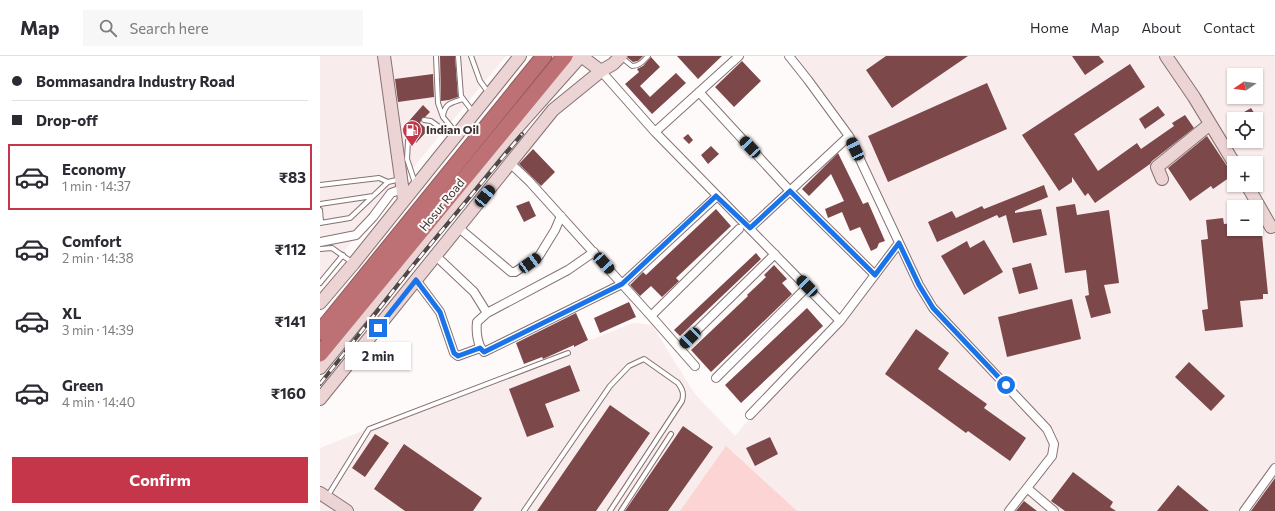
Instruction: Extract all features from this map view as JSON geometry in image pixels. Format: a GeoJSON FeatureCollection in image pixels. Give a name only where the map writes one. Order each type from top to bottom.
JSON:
{"type":"FeatureCollection","features":[{"type":"Feature","properties":{"kind":"highway","name":"Hosur Road"},"geometry":{"type":"LineString","coordinates":[[320,354],[544,56]]}},
{"type":"Feature","properties":{"kind":"highway","name":"Hosur Road"},"geometry":{"type":"LineString","coordinates":[[320,332],[565,56]]}},
{"type":"Feature","properties":{"kind":"street"},"geometry":{"type":"LineString","coordinates":[[320,302],[354,263],[402,190],[385,56]]}},
{"type":"Feature","properties":{"kind":"street"},"geometry":{"type":"LineString","coordinates":[[320,242],[356,235],[391,193],[416,185],[520,56]]}},
{"type":"Feature","properties":{"kind":"street"},"geometry":{"type":"LineString","coordinates":[[320,368],[500,147],[581,56],[600,71],[716,196],[750,228],[840,321]]}},
{"type":"Feature","properties":{"kind":"street"},"geometry":{"type":"LineString","coordinates":[[320,399],[553,110],[600,71],[613,64],[621,56]]}},
{"type":"Feature","properties":{"kind":"street"},"geometry":{"type":"LineString","coordinates":[[655,132],[739,56]]}},
{"type":"Feature","properties":{"kind":"street"},"geometry":{"type":"LineString","coordinates":[[789,56],[849,136],[919,285],[933,308],[1047,429],[1054,444],[1052,456],[1009,511]]}},
{"type":"Feature","properties":{"kind":"street"},"geometry":{"type":"LineString","coordinates":[[1166,56],[1194,97],[1230,156]]}},
{"type":"Feature","properties":{"kind":"street"},"geometry":{"type":"LineString","coordinates":[[699,92],[790,191],[875,275]]}},
{"type":"Feature","properties":{"kind":"street"},"geometry":{"type":"LineString","coordinates":[[542,100],[553,110]]}},
{"type":"Feature","properties":{"kind":"street"},"geometry":{"type":"LineString","coordinates":[[1162,179],[1157,167],[1210,124]]}},
{"type":"Feature","properties":{"kind":"street"},"geometry":{"type":"LineString","coordinates":[[750,228],[849,136]]}},
{"type":"Feature","properties":{"kind":"street"},"geometry":{"type":"LineString","coordinates":[[511,164],[529,181],[594,252],[695,366]]}},
{"type":"Feature","properties":{"kind":"street"},"geometry":{"type":"LineString","coordinates":[[1251,192],[1271,227]]}},
{"type":"Feature","properties":{"kind":"street"},"geometry":{"type":"LineString","coordinates":[[594,252],[568,270],[487,313],[477,322],[476,329],[480,348],[484,352],[622,284],[716,196]]}},
{"type":"Feature","properties":{"kind":"street"},"geometry":{"type":"LineString","coordinates":[[459,228],[511,272],[515,272],[539,256],[555,230],[561,216]]}},
{"type":"Feature","properties":{"kind":"street"},"geometry":{"type":"LineString","coordinates":[[651,316],[739,229]]}},
{"type":"Feature","properties":{"kind":"street"},"geometry":{"type":"LineString","coordinates":[[750,415],[840,321],[899,243]]}},
{"type":"Feature","properties":{"kind":"street"},"geometry":{"type":"LineString","coordinates":[[679,348],[775,254]]}},
{"type":"Feature","properties":{"kind":"street"},"geometry":{"type":"LineString","coordinates":[[436,256],[474,292],[487,313]]}},
{"type":"Feature","properties":{"kind":"street"},"geometry":{"type":"LineString","coordinates":[[416,280],[440,312],[454,353],[458,356],[480,348]]}},
{"type":"Feature","properties":{"kind":"street"},"geometry":{"type":"LineString","coordinates":[[716,378],[807,286]]}},
{"type":"Feature","properties":{"kind":"street"},"geometry":{"type":"LineString","coordinates":[[1244,511],[1275,468]]}},
{"type":"Feature","properties":{"kind":"street"},"geometry":{"type":"LineString","coordinates":[[1027,488],[1054,511]]}},
{"type":"Feature","properties":{"kind":"street"},"geometry":{"type":"LineString","coordinates":[[324,495],[347,511]]}},
{"type":"Feature","properties":{"kind":"lane"},"geometry":{"type":"LineString","coordinates":[[436,56],[438,103],[443,117],[455,136]]}},
{"type":"Feature","properties":{"kind":"lane"},"geometry":{"type":"LineString","coordinates":[[458,56],[461,96],[474,113]]}},
{"type":"Feature","properties":{"kind":"lane"},"geometry":{"type":"LineString","coordinates":[[471,56],[480,81],[489,94]]}},
{"type":"Feature","properties":{"kind":"lane"},"geometry":{"type":"LineString","coordinates":[[621,56],[632,66],[639,64],[648,56]]}},
{"type":"Feature","properties":{"kind":"lane"},"geometry":{"type":"LineString","coordinates":[[443,117],[444,109],[448,104],[463,99]]}},
{"type":"Feature","properties":{"kind":"lane"},"geometry":{"type":"LineString","coordinates":[[424,120],[431,121],[455,136]]}},
{"type":"Feature","properties":{"kind":"lane"},"geometry":{"type":"LineString","coordinates":[[408,141],[407,159],[416,185]]}},
{"type":"Feature","properties":{"kind":"lane"},"geometry":{"type":"LineString","coordinates":[[320,185],[379,178],[402,190]]}},
{"type":"Feature","properties":{"kind":"lane"},"geometry":{"type":"LineString","coordinates":[[320,210],[321,222],[350,218],[388,182]]}},
{"type":"Feature","properties":{"kind":"lane"},"geometry":{"type":"LineString","coordinates":[[320,204],[373,196]]}},
{"type":"Feature","properties":{"kind":"lane"},"geometry":{"type":"LineString","coordinates":[[320,249],[332,248],[354,263]]}},
{"type":"Feature","properties":{"kind":"lane"},"geometry":{"type":"LineString","coordinates":[[320,283],[343,255]]}},
{"type":"Feature","properties":{"kind":"lane"},"geometry":{"type":"LineString","coordinates":[[324,495],[369,429],[568,354]]}},
{"type":"Feature","properties":{"kind":"lane"},"geometry":{"type":"LineString","coordinates":[[524,511],[610,386],[629,366],[644,359],[678,383],[682,388],[684,395],[682,401],[610,511]]}},
{"type":"Feature","properties":{"kind":"lane"},"geometry":{"type":"LineString","coordinates":[[621,511],[671,434]]}},
{"type":"Feature","properties":{"kind":"shaded area"},"geometry":{"type":"Polygon","coordinates":[[[320,56],[506,56],[350,244],[320,285],[320,56]]]}},
{"type":"Feature","properties":{"kind":"shaded area"},"geometry":{"type":"Polygon","coordinates":[[[797,56],[1275,56],[1275,511],[320,511],[320,448],[633,323],[652,325],[695,394],[735,436],[902,239],[855,141],[797,56]]]}},
{"type":"Feature","properties":{"kind":"shaded area"},"geometry":{"type":"Polygon","coordinates":[[[726,446],[797,511],[680,511],[726,446]]]}},
{"type":"Feature","properties":{"kind":"building"},"geometry":{"type":"Polygon","coordinates":[[[440,56],[455,56],[458,97],[441,101],[440,56]]]}},
{"type":"Feature","properties":{"kind":"building"},"geometry":{"type":"Polygon","coordinates":[[[628,56],[643,56],[638,61],[633,62],[628,58],[628,56]]]}},
{"type":"Feature","properties":{"kind":"building"},"geometry":{"type":"Polygon","coordinates":[[[677,56],[722,56],[698,79],[677,56]]]}},
{"type":"Feature","properties":{"kind":"building"},"geometry":{"type":"Polygon","coordinates":[[[886,56],[968,56],[892,108],[866,70],[886,56]]]}},
{"type":"Feature","properties":{"kind":"building"},"geometry":{"type":"Polygon","coordinates":[[[1072,56],[1099,56],[1104,62],[1085,75],[1072,56]]]}},
{"type":"Feature","properties":{"kind":"building"},"geometry":{"type":"Polygon","coordinates":[[[651,57],[660,67],[640,86],[650,97],[676,73],[686,83],[652,114],[625,84],[639,72],[637,69],[643,66],[651,57]]]}},
{"type":"Feature","properties":{"kind":"building"},"geometry":{"type":"Polygon","coordinates":[[[742,61],[761,81],[734,107],[715,87],[742,61]]]}},
{"type":"Feature","properties":{"kind":"building"},"geometry":{"type":"Polygon","coordinates":[[[1130,64],[1145,87],[1074,134],[1098,171],[1137,143],[1141,149],[1174,126],[1172,123],[1185,115],[1194,128],[1150,164],[1095,203],[1088,193],[1085,196],[1072,177],[1072,182],[1059,191],[1022,135],[1130,64]]]}},
{"type":"Feature","properties":{"kind":"building"},"geometry":{"type":"Polygon","coordinates":[[[433,74],[434,97],[398,102],[395,79],[433,74]]]}},
{"type":"Feature","properties":{"kind":"building"},"geometry":{"type":"Polygon","coordinates":[[[987,83],[1007,129],[888,182],[868,136],[987,83]]]}},
{"type":"Feature","properties":{"kind":"building"},"geometry":{"type":"Polygon","coordinates":[[[423,105],[430,112],[422,118],[420,123],[428,130],[416,143],[402,129],[423,105]]]}},
{"type":"Feature","properties":{"kind":"building"},"geometry":{"type":"Polygon","coordinates":[[[1158,106],[1165,115],[1145,129],[1139,119],[1158,106]]]}},
{"type":"Feature","properties":{"kind":"building"},"geometry":{"type":"Polygon","coordinates":[[[1251,108],[1254,112],[1244,112],[1251,108]]]}},
{"type":"Feature","properties":{"kind":"building"},"geometry":{"type":"Polygon","coordinates":[[[688,134],[693,140],[689,144],[683,138],[688,134]]]}},
{"type":"Feature","properties":{"kind":"building"},"geometry":{"type":"Polygon","coordinates":[[[1207,136],[1227,166],[1227,179],[1213,189],[1211,186],[1190,201],[1168,168],[1207,136]]]}},
{"type":"Feature","properties":{"kind":"building"},"geometry":{"type":"Polygon","coordinates":[[[711,146],[719,154],[708,164],[701,155],[711,146]]]}},
{"type":"Feature","properties":{"kind":"building"},"geometry":{"type":"Polygon","coordinates":[[[533,149],[555,172],[541,186],[519,164],[533,149]]]}},
{"type":"Feature","properties":{"kind":"building"},"geometry":{"type":"Polygon","coordinates":[[[838,153],[863,204],[868,202],[885,241],[879,243],[877,248],[871,251],[860,227],[850,231],[842,212],[828,218],[825,209],[844,201],[831,174],[809,196],[802,189],[838,153]]]}},
{"type":"Feature","properties":{"kind":"building"},"geometry":{"type":"Polygon","coordinates":[[[1044,185],[1048,197],[1015,211],[1015,213],[1041,209],[1047,235],[1013,243],[1006,215],[999,218],[997,215],[937,242],[928,222],[952,211],[956,218],[982,206],[984,209],[1044,185]]]}},
{"type":"Feature","properties":{"kind":"building"},"geometry":{"type":"Polygon","coordinates":[[[529,201],[536,216],[524,222],[516,206],[529,201]]]}},
{"type":"Feature","properties":{"kind":"building"},"geometry":{"type":"Polygon","coordinates":[[[1075,204],[1077,215],[1109,210],[1119,283],[1104,285],[1111,313],[1091,318],[1085,296],[1089,295],[1086,270],[1065,273],[1056,207],[1075,204]]]}},
{"type":"Feature","properties":{"kind":"building"},"geometry":{"type":"Polygon","coordinates":[[[716,209],[731,226],[676,278],[679,281],[662,297],[651,286],[640,296],[630,285],[643,272],[646,275],[716,209]]]}},
{"type":"Feature","properties":{"kind":"building"},"geometry":{"type":"Polygon","coordinates":[[[1223,218],[1224,224],[1227,224],[1227,236],[1262,236],[1268,294],[1263,294],[1263,299],[1240,301],[1243,327],[1205,331],[1202,310],[1208,309],[1201,240],[1208,239],[1206,220],[1223,218]]]}},
{"type":"Feature","properties":{"kind":"building"},"geometry":{"type":"Polygon","coordinates":[[[984,240],[1003,272],[964,295],[941,256],[967,241],[970,248],[984,240]]]}},
{"type":"Feature","properties":{"kind":"building"},"geometry":{"type":"Polygon","coordinates":[[[756,253],[761,259],[680,336],[674,330],[756,253]]]}},
{"type":"Feature","properties":{"kind":"building"},"geometry":{"type":"Polygon","coordinates":[[[1031,263],[1038,289],[1019,294],[1012,268],[1031,263]]]}},
{"type":"Feature","properties":{"kind":"building"},"geometry":{"type":"Polygon","coordinates":[[[774,265],[787,279],[782,283],[792,294],[711,372],[691,350],[748,296],[747,295],[766,277],[764,275],[774,265]]]}},
{"type":"Feature","properties":{"kind":"building"},"geometry":{"type":"Polygon","coordinates":[[[1072,299],[1081,339],[1007,357],[998,317],[1072,299]]]}},
{"type":"Feature","properties":{"kind":"building"},"geometry":{"type":"Polygon","coordinates":[[[629,302],[636,317],[600,333],[594,318],[629,302]]]}},
{"type":"Feature","properties":{"kind":"building"},"geometry":{"type":"Polygon","coordinates":[[[807,308],[823,326],[741,403],[725,385],[807,308]]]}},
{"type":"Feature","properties":{"kind":"building"},"geometry":{"type":"Polygon","coordinates":[[[576,313],[588,340],[543,359],[542,357],[524,364],[516,343],[576,313]]]}},
{"type":"Feature","properties":{"kind":"building"},"geometry":{"type":"Polygon","coordinates":[[[916,329],[949,353],[938,369],[987,404],[984,408],[1026,438],[1010,461],[968,431],[966,433],[885,374],[916,329]]]}},
{"type":"Feature","properties":{"kind":"building"},"geometry":{"type":"Polygon","coordinates":[[[1189,362],[1225,396],[1211,411],[1175,377],[1189,362]]]}},
{"type":"Feature","properties":{"kind":"building"},"geometry":{"type":"Polygon","coordinates":[[[570,365],[580,391],[545,404],[554,427],[527,437],[509,389],[570,365]]]}},
{"type":"Feature","properties":{"kind":"building"},"geometry":{"type":"Polygon","coordinates":[[[610,405],[650,433],[596,511],[537,511],[610,405]]]}},
{"type":"Feature","properties":{"kind":"building"},"geometry":{"type":"Polygon","coordinates":[[[683,426],[713,447],[668,511],[625,511],[683,426]]]}},
{"type":"Feature","properties":{"kind":"building"},"geometry":{"type":"Polygon","coordinates":[[[375,434],[389,443],[365,477],[352,468],[375,434]]]}},
{"type":"Feature","properties":{"kind":"building"},"geometry":{"type":"Polygon","coordinates":[[[770,437],[778,454],[755,466],[746,448],[770,437]]]}},
{"type":"Feature","properties":{"kind":"building"},"geometry":{"type":"Polygon","coordinates":[[[404,444],[482,498],[473,511],[405,511],[374,489],[404,444]]]}},
{"type":"Feature","properties":{"kind":"building"},"geometry":{"type":"Polygon","coordinates":[[[1073,472],[1113,502],[1110,507],[1116,511],[1065,511],[1051,501],[1073,472]]]}},
{"type":"Feature","properties":{"kind":"building"},"geometry":{"type":"Polygon","coordinates":[[[1275,478],[1275,511],[1251,511],[1275,478]]]}},
{"type":"Feature","properties":{"kind":"building"},"geometry":{"type":"Polygon","coordinates":[[[1178,485],[1209,511],[1157,511],[1178,485]]]}},
{"type":"Feature","properties":{"kind":"building"},"geometry":{"type":"Polygon","coordinates":[[[1024,501],[1037,511],[1016,511],[1024,501]]]}},
{"type":"Feature","properties":{"kind":"railway"},"geometry":{"type":"LineString","coordinates":[[320,384],[415,263],[522,134]]}},
{"type":"Feature","properties":{"kind":"place","name":"Indian Oil"},"geometry":{"type":"Point","coordinates":[412,147]}},
{"type":"Feature","properties":{"kind":"route"},"geometry":{"type":"LineString","coordinates":[[378,328],[416,280],[440,312],[454,353],[458,356],[480,348],[484,352],[622,284],[716,196],[750,228],[790,191],[875,275],[899,243],[919,285],[933,308],[1006,385]]}}]}
